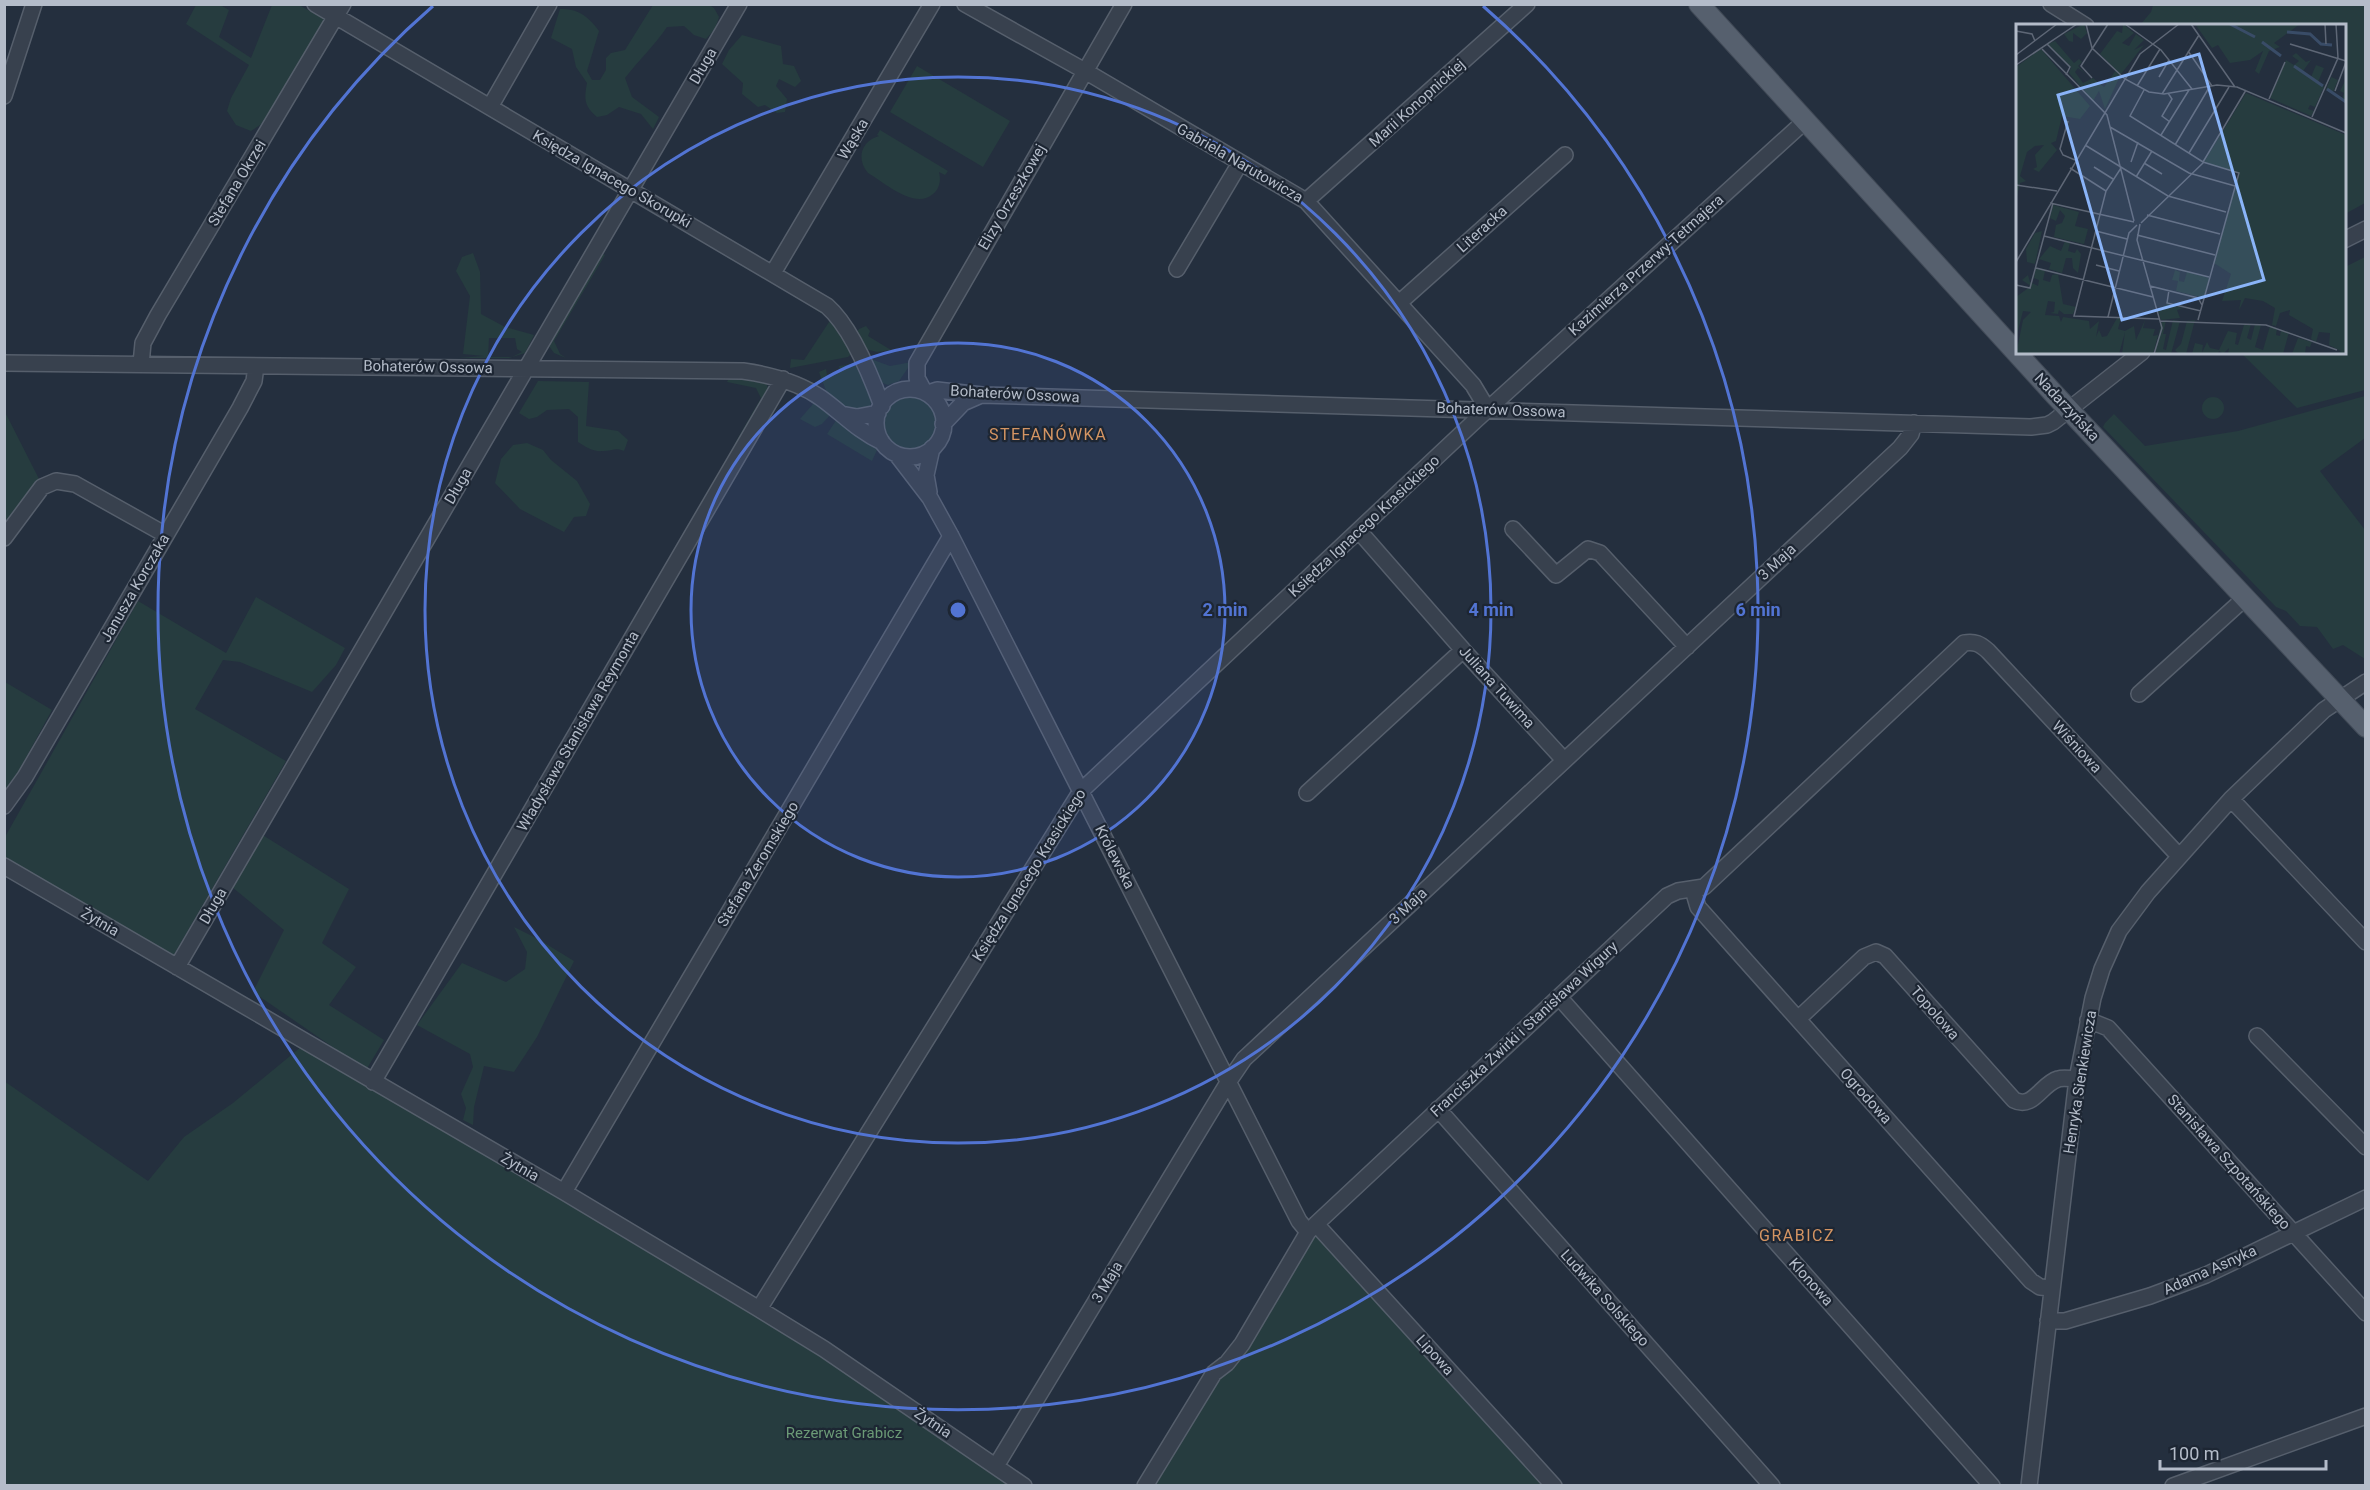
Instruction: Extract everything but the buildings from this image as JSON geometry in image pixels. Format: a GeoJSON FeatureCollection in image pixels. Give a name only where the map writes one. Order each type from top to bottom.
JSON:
{"type":"FeatureCollection","features":[{"type":"Feature","properties":{"kind":"main road","name":"Nadarzyńska"},"geometry":{"type":"LineString","coordinates":[[1699,4],[2016,352]]}},
{"type":"Feature","properties":{"kind":"main road","name":"Nadarzyńska"},"geometry":{"type":"LineString","coordinates":[[2018,354],[2366,727]]}},
{"type":"Feature","properties":{"kind":"street"},"geometry":{"type":"LineString","coordinates":[[4,96],[34,4]]}},
{"type":"Feature","properties":{"kind":"street","name":"Księdza Ignacego Skorupki"},"geometry":{"type":"LineString","coordinates":[[315,4],[339,11],[490,107],[773,273],[836,313],[875,386],[880,409]]}},
{"type":"Feature","properties":{"kind":"street"},"geometry":{"type":"LineString","coordinates":[[490,107],[549,4]]}},
{"type":"Feature","properties":{"kind":"street","name":"Długa"},"geometry":{"type":"LineString","coordinates":[[177,967],[632,191],[739,4]]}},
{"type":"Feature","properties":{"kind":"street","name":"Wąska"},"geometry":{"type":"LineString","coordinates":[[773,273],[932,4]]}},
{"type":"Feature","properties":{"kind":"street","name":"Gabriela Narutowicza"},"geometry":{"type":"LineString","coordinates":[[965,4],[1085,71],[1306,201],[1473,385],[1488,410]]}},
{"type":"Feature","properties":{"kind":"street","name":"Elizy Orzeszkowej"},"geometry":{"type":"LineString","coordinates":[[926,392],[916,378],[917,363],[1124,4]]}},
{"type":"Feature","properties":{"kind":"street","name":"Marii Konopnickiej"},"geometry":{"type":"LineString","coordinates":[[1306,201],[1527,4]]}},
{"type":"Feature","properties":{"kind":"street"},"geometry":{"type":"LineString","coordinates":[[2051,4],[2083,24]]}},
{"type":"Feature","properties":{"kind":"street","name":"Stefana Okrzei"},"geometry":{"type":"LineString","coordinates":[[141,364],[143,344],[158,315],[339,11]]}},
{"type":"Feature","properties":{"kind":"street","name":"Kazimierza Przerwy-Tetmajera"},"geometry":{"type":"LineString","coordinates":[[1488,410],[1805,121]]}},
{"type":"Feature","properties":{"kind":"street","name":"Literacka"},"geometry":{"type":"LineString","coordinates":[[1399,303],[1565,154]]}},
{"type":"Feature","properties":{"kind":"street"},"geometry":{"type":"LineString","coordinates":[[1177,269],[1240,163]]}},
{"type":"Feature","properties":{"kind":"street"},"geometry":{"type":"LineString","coordinates":[[2346,239],[2366,229]]}},
{"type":"Feature","properties":{"kind":"street","name":"Bohaterów Ossowa"},"geometry":{"type":"LineString","coordinates":[[926,392],[937,390],[982,395],[2039,427],[2053,422],[2139,354]]}},
{"type":"Feature","properties":{"kind":"street","name":"Bohaterów Ossowa"},"geometry":{"type":"LineString","coordinates":[[4,363],[527,368],[758,373],[783,379],[816,395],[857,428],[882,442]]}},
{"type":"Feature","properties":{"kind":"street","name":"Janusza Korczaka"},"geometry":{"type":"LineString","coordinates":[[4,806],[25,777],[252,386],[256,366]]}},
{"type":"Feature","properties":{"kind":"street","name":"Władysława Stanisława Reymonta"},"geometry":{"type":"LineString","coordinates":[[372,1082],[783,379]]}},
{"type":"Feature","properties":{"kind":"street"},"geometry":{"type":"LineString","coordinates":[[875,386],[884,392],[895,393],[914,389],[926,392],[940,406],[943,424]]}},
{"type":"Feature","properties":{"kind":"street"},"geometry":{"type":"LineString","coordinates":[[841,414],[857,417],[880,409],[895,393]]}},
{"type":"Feature","properties":{"kind":"street"},"geometry":{"type":"LineString","coordinates":[[930,498],[926,475],[932,448],[943,424],[963,403],[982,395]]}},
{"type":"Feature","properties":{"kind":"street"},"geometry":{"type":"LineString","coordinates":[[880,409],[877,428],[882,442],[897,455],[921,456],[932,448]]}},
{"type":"Feature","properties":{"kind":"street","name":"Księdza Ignacego Krasickiego"},"geometry":{"type":"LineString","coordinates":[[759,1309],[1081,791],[1488,410]]}},
{"type":"Feature","properties":{"kind":"street","name":"3 Maja"},"geometry":{"type":"LineString","coordinates":[[996,1466],[1228,1081],[1244,1059],[1900,448],[1911,434],[1914,423]]}},
{"type":"Feature","properties":{"kind":"street","name":"Królewska"},"geometry":{"type":"LineString","coordinates":[[897,455],[930,498],[951,537],[1299,1221],[1312,1228]]}},
{"type":"Feature","properties":{"kind":"street"},"geometry":{"type":"LineString","coordinates":[[4,538],[42,487],[56,481],[75,484],[166,535]]}},
{"type":"Feature","properties":{"kind":"street"},"geometry":{"type":"LineString","coordinates":[[1513,529],[1556,575],[1588,549],[1600,554],[1687,647]]}},
{"type":"Feature","properties":{"kind":"street","name":"Juliana Tuwima"},"geometry":{"type":"LineString","coordinates":[[1359,531],[1463,650],[1564,760]]}},
{"type":"Feature","properties":{"kind":"street","name":"Stefana Żeromskiego"},"geometry":{"type":"LineString","coordinates":[[564,1192],[951,537]]}},
{"type":"Feature","properties":{"kind":"street"},"geometry":{"type":"LineString","coordinates":[[2139,694],[2245,598]]}},
{"type":"Feature","properties":{"kind":"street","name":"Wiśniowa"},"geometry":{"type":"LineString","coordinates":[[1972,642],[1980,644],[1988,651],[2179,856]]}},
{"type":"Feature","properties":{"kind":"street","name":"Franciszka Żwirki i Stanisława Wigury"},"geometry":{"type":"LineString","coordinates":[[1145,1485],[1214,1373],[1227,1363],[1242,1344],[1312,1228],[1667,896],[1678,891],[1704,887],[1958,648],[1964,643],[1972,642]]}},
{"type":"Feature","properties":{"kind":"street"},"geometry":{"type":"LineString","coordinates":[[1307,793],[1463,650]]}},
{"type":"Feature","properties":{"kind":"street","name":"Henryka Sienkiewicza"},"geometry":{"type":"LineString","coordinates":[[2029,1485],[2077,1079],[2088,1020],[2102,969],[2119,931],[2148,892],[2231,799],[2324,710],[2366,682]]}},
{"type":"Feature","properties":{"kind":"street"},"geometry":{"type":"LineString","coordinates":[[2231,799],[2366,942]]}},
{"type":"Feature","properties":{"kind":"street","name":"Żytnia"},"geometry":{"type":"LineString","coordinates":[[4,866],[564,1192],[759,1309],[824,1349],[1024,1485]]}},
{"type":"Feature","properties":{"kind":"street","name":"Ogrodowa"},"geometry":{"type":"LineString","coordinates":[[1693,890],[1698,907],[2031,1281],[2040,1287],[2051,1288]]}},
{"type":"Feature","properties":{"kind":"street","name":"Topolowa"},"geometry":{"type":"LineString","coordinates":[[1798,1019],[1864,957],[1876,952],[1885,956],[2014,1100],[2022,1103],[2028,1102],[2053,1081],[2061,1078],[2077,1079]]}},
{"type":"Feature","properties":{"kind":"street","name":"Klonowa"},"geometry":{"type":"LineString","coordinates":[[1559,997],[1992,1485]]}},
{"type":"Feature","properties":{"kind":"street","name":"Stanisława Szpotańskiego"},"geometry":{"type":"LineString","coordinates":[[2088,1020],[2108,1028],[2366,1312]]}},
{"type":"Feature","properties":{"kind":"street"},"geometry":{"type":"LineString","coordinates":[[2258,1036],[2366,1147]]}},
{"type":"Feature","properties":{"kind":"street","name":"Ludwika Solskiego"},"geometry":{"type":"LineString","coordinates":[[1438,1109],[1772,1485]]}},
{"type":"Feature","properties":{"kind":"street","name":"Adama Asnyka"},"geometry":{"type":"LineString","coordinates":[[2048,1321],[2065,1321],[2150,1296],[2206,1275],[2366,1198]]}},
{"type":"Feature","properties":{"kind":"street","name":"Lipowa"},"geometry":{"type":"LineString","coordinates":[[1312,1228],[1554,1485]]}},
{"type":"Feature","properties":{"kind":"street"},"geometry":{"type":"LineString","coordinates":[[2173,1485],[2366,1416]]}},
{"type":"Feature","properties":{"kind":"green space"},"geometry":{"type":"Polygon","coordinates":[[[196,5],[220,5],[229,10],[219,37],[251,58],[272,5],[299,5],[324,19],[266,121],[251,131],[236,125],[227,111],[231,98],[249,65],[186,24],[196,5]]]}},
{"type":"Feature","properties":{"kind":"green space"},"geometry":{"type":"Polygon","coordinates":[[[653,5],[709,5],[714,8],[719,17],[715,29],[706,39],[694,35],[684,26],[667,27],[625,78],[632,97],[659,117],[653,129],[641,114],[619,107],[607,115],[597,117],[587,106],[585,98],[587,83],[576,67],[572,49],[551,38],[560,9],[582,14],[599,31],[587,71],[592,80],[600,80],[606,70],[606,58],[611,53],[625,50],[653,5]]]}},
{"type":"Feature","properties":{"kind":"green space"},"geometry":{"type":"Polygon","coordinates":[[[2153,5],[2365,5],[2365,203],[2346,213],[2346,24],[2141,24],[2151,12],[2153,5]]]}},
{"type":"Feature","properties":{"kind":"green space"},"geometry":{"type":"Polygon","coordinates":[[[742,35],[781,46],[783,64],[794,66],[801,81],[795,87],[779,79],[776,86],[787,99],[785,112],[777,113],[765,105],[758,107],[742,94],[743,83],[722,64],[729,50],[742,35]]]}},
{"type":"Feature","properties":{"kind":"green space"},"geometry":{"type":"Polygon","coordinates":[[[917,66],[1010,121],[983,167],[890,112],[917,66]]]}},
{"type":"Feature","properties":{"kind":"green space"},"geometry":{"type":"Polygon","coordinates":[[[880,130],[948,171],[945,175],[939,172],[939,184],[933,194],[918,199],[909,197],[868,173],[862,162],[862,151],[868,142],[879,136],[877,135],[880,130]]]}},
{"type":"Feature","properties":{"kind":"green space"},"geometry":{"type":"Polygon","coordinates":[[[473,253],[480,272],[481,314],[505,327],[534,335],[525,353],[509,358],[458,358],[484,356],[463,354],[470,296],[456,271],[462,257],[473,253]],[[489,338],[488,357],[512,357],[522,352],[517,349],[515,338],[489,338]]]}},
{"type":"Feature","properties":{"kind":"green space"},"geometry":{"type":"Polygon","coordinates":[[[601,253],[605,255],[554,341],[560,354],[566,358],[554,353],[546,345],[601,253]]]}},
{"type":"Feature","properties":{"kind":"green space"},"geometry":{"type":"Polygon","coordinates":[[[2365,257],[2365,390],[2297,408],[2242,354],[2346,354],[2346,266],[2365,257]]]}},
{"type":"Feature","properties":{"kind":"green space"},"geometry":{"type":"Polygon","coordinates":[[[819,306],[828,313],[852,353],[848,357],[790,368],[791,359],[804,360],[831,319],[816,310],[819,306]]]}},
{"type":"Feature","properties":{"kind":"green space"},"geometry":{"type":"Polygon","coordinates":[[[866,326],[870,331],[868,336],[891,350],[877,352],[865,349],[856,333],[866,326]]]}},
{"type":"Feature","properties":{"kind":"green space"},"geometry":{"type":"Polygon","coordinates":[[[868,358],[890,366],[912,362],[899,381],[888,385],[880,382],[868,358]]]}},
{"type":"Feature","properties":{"kind":"green space"},"geometry":{"type":"Polygon","coordinates":[[[857,363],[869,385],[872,397],[869,408],[849,411],[828,396],[819,372],[826,369],[827,375],[840,372],[839,366],[857,363]]]}},
{"type":"Feature","properties":{"kind":"green space"},"geometry":{"type":"Polygon","coordinates":[[[730,376],[765,382],[769,389],[738,445],[735,443],[761,398],[756,388],[727,382],[730,376]]]}},
{"type":"Feature","properties":{"kind":"green space"},"geometry":{"type":"Polygon","coordinates":[[[538,381],[589,382],[586,426],[618,431],[628,440],[624,451],[616,449],[596,451],[578,442],[578,417],[569,409],[547,410],[529,419],[519,413],[538,381]]]}},
{"type":"Feature","properties":{"kind":"green space"},"geometry":{"type":"Polygon","coordinates":[[[913,394],[925,397],[933,404],[937,414],[937,425],[934,436],[927,446],[918,452],[906,453],[886,443],[882,434],[882,425],[885,415],[892,406],[913,394]]]}},
{"type":"Feature","properties":{"kind":"green space"},"geometry":{"type":"Polygon","coordinates":[[[2365,396],[2365,438],[2320,471],[2365,530],[2365,659],[2343,645],[2333,649],[2317,627],[2300,626],[2286,611],[2276,607],[2103,427],[2114,414],[2145,446],[2238,431],[2365,396]]]}},
{"type":"Feature","properties":{"kind":"green space"},"geometry":{"type":"Polygon","coordinates":[[[2209,397],[2217,397],[2224,404],[2224,412],[2217,419],[2209,419],[2202,412],[2202,404],[2209,397]]]}},
{"type":"Feature","properties":{"kind":"green space"},"geometry":{"type":"Polygon","coordinates":[[[817,403],[831,414],[822,424],[815,427],[800,419],[813,404],[817,403]]]}},
{"type":"Feature","properties":{"kind":"green space"},"geometry":{"type":"Polygon","coordinates":[[[4,410],[39,479],[5,529],[4,529],[4,410]]]}},
{"type":"Feature","properties":{"kind":"green space"},"geometry":{"type":"Polygon","coordinates":[[[837,419],[877,450],[872,461],[827,434],[837,419]]]}},
{"type":"Feature","properties":{"kind":"green space"},"geometry":{"type":"Polygon","coordinates":[[[527,443],[543,450],[551,460],[577,481],[590,504],[586,516],[574,517],[564,532],[520,509],[495,483],[501,459],[513,445],[527,443]]]}},
{"type":"Feature","properties":{"kind":"green space"},"geometry":{"type":"Polygon","coordinates":[[[256,597],[345,648],[336,665],[312,692],[240,662],[223,660],[195,709],[286,761],[172,958],[5,860],[5,837],[138,601],[226,653],[256,597]]]}},
{"type":"Feature","properties":{"kind":"green space"},"geometry":{"type":"Polygon","coordinates":[[[5,682],[52,710],[5,796],[5,682]]]}},
{"type":"Feature","properties":{"kind":"green space"},"geometry":{"type":"Polygon","coordinates":[[[261,834],[349,889],[322,943],[356,967],[329,1005],[384,1040],[366,1070],[253,992],[284,930],[232,887],[261,834]]]}},
{"type":"Feature","properties":{"kind":"green space"},"geometry":{"type":"Polygon","coordinates":[[[514,927],[574,961],[537,1037],[514,1072],[484,1066],[474,1107],[473,1125],[463,1120],[466,1108],[461,1094],[473,1067],[470,1054],[417,1025],[462,963],[506,982],[525,969],[527,952],[514,927]]]}},
{"type":"Feature","properties":{"kind":"green space","name":"Rezerwat Grabicz"},"geometry":{"type":"Polygon","coordinates":[[[301,1047],[364,1085],[575,1194],[819,1352],[1017,1485],[5,1485],[4,1081],[148,1181],[184,1137],[233,1103],[301,1047]]]}},
{"type":"Feature","properties":{"kind":"green space"},"geometry":{"type":"Polygon","coordinates":[[[1316,1231],[1546,1486],[1150,1486],[1215,1380],[1316,1231]]]}},
{"type":"Feature","properties":{"kind":"district","name":"STEFANÓWKA"},"geometry":{"type":"Point","coordinates":[1048,434]}},
{"type":"Feature","properties":{"kind":"district","name":"GRABICZ"},"geometry":{"type":"Point","coordinates":[1797,1235]}}]}
